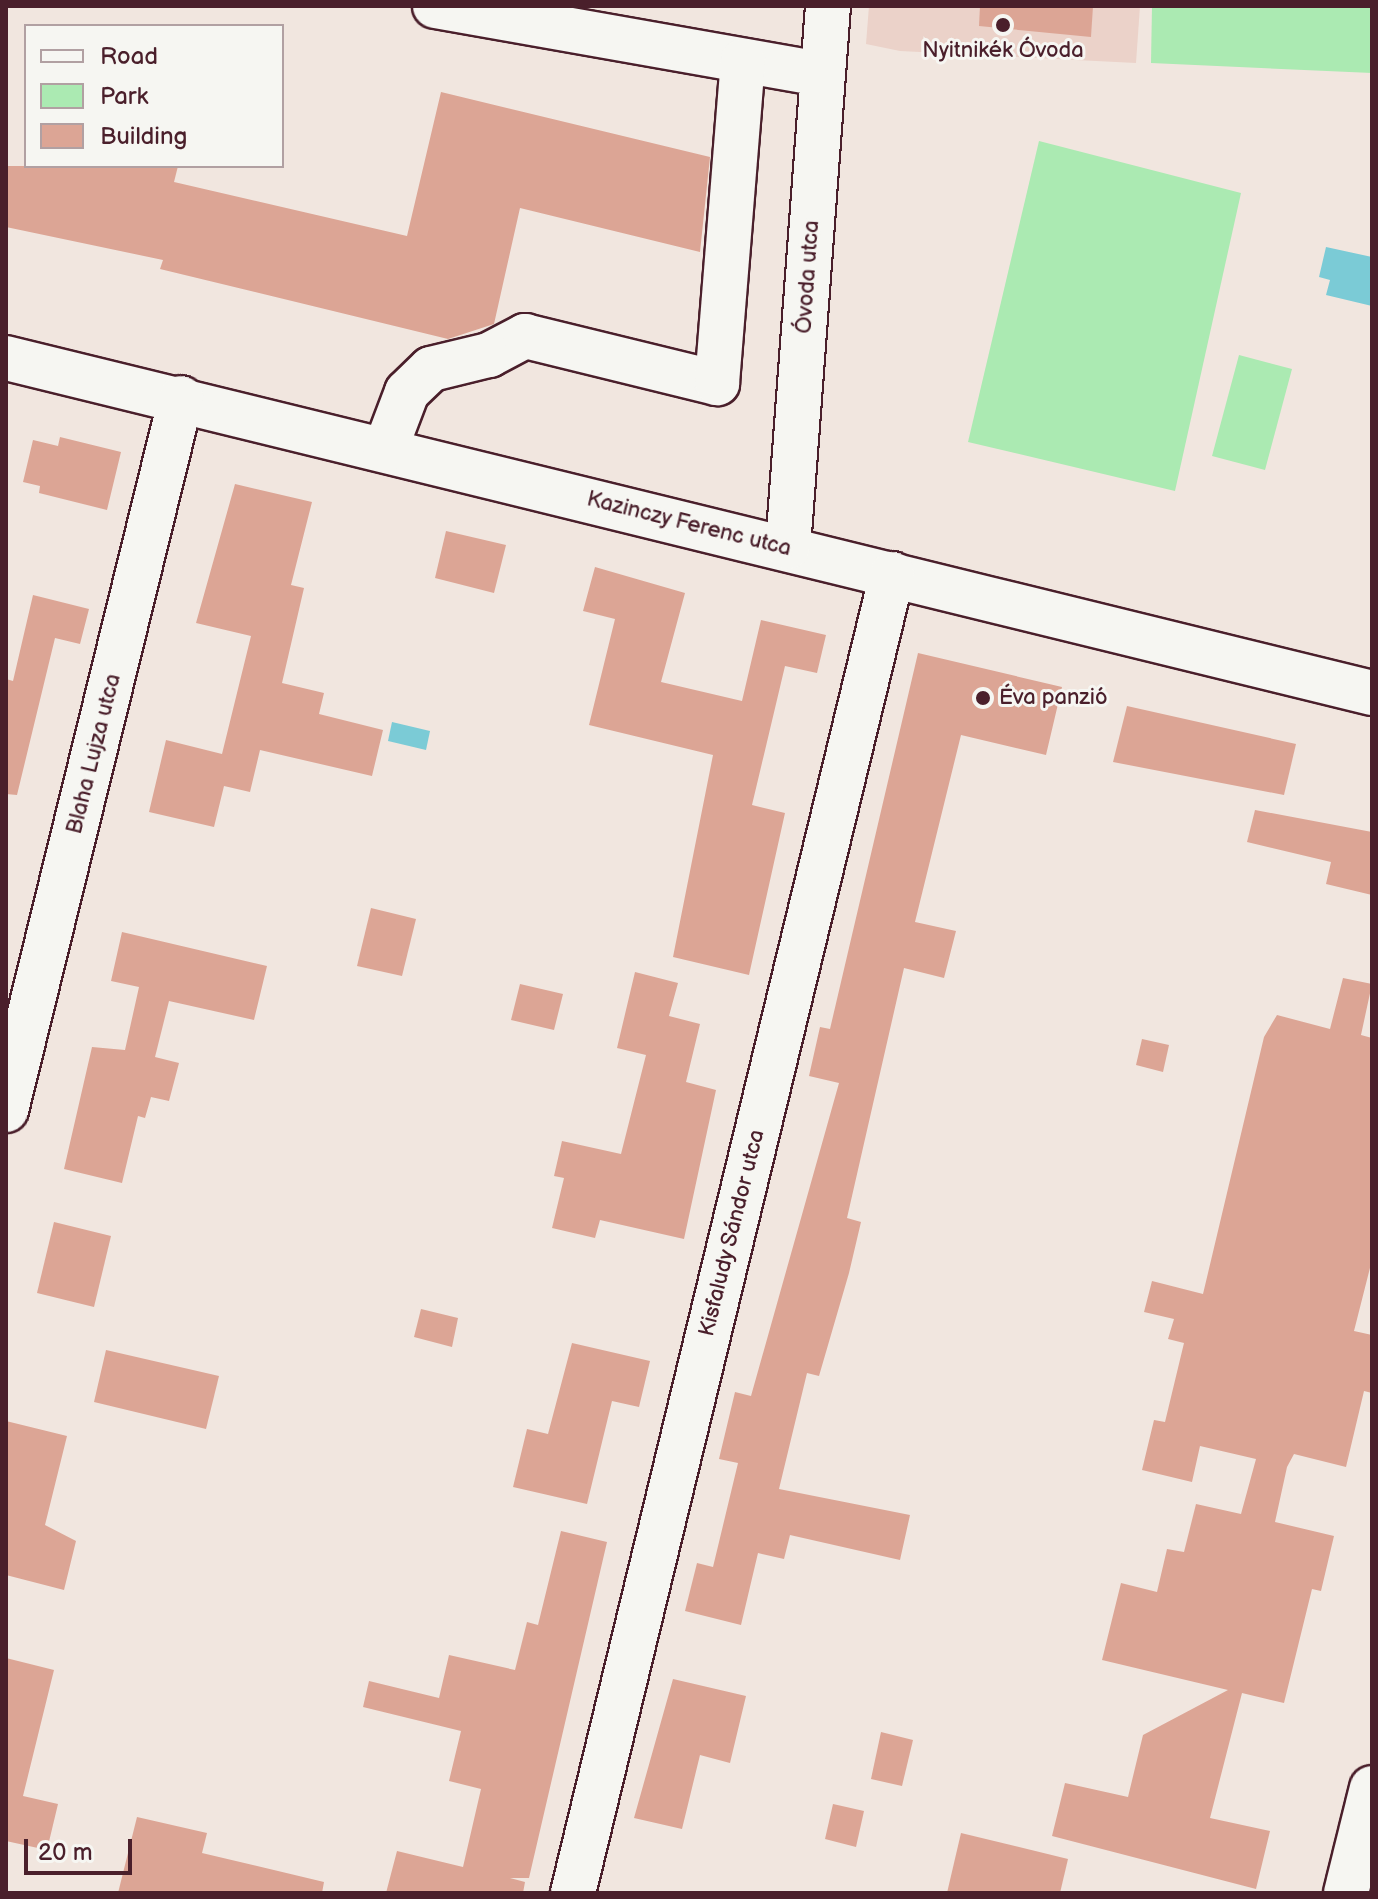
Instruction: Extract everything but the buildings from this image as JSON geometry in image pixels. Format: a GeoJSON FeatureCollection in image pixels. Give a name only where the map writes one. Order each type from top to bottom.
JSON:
{"type":"FeatureCollection","features":[{"type":"Feature","properties":{"kind":"street"},"geometry":{"type":"LineString","coordinates":[[435,6],[822,74]]}},
{"type":"Feature","properties":{"kind":"street","name":"Óvoda utca"},"geometry":{"type":"LineString","coordinates":[[788,547],[828,6]]}},
{"type":"Feature","properties":{"kind":"street"},"geometry":{"type":"LineString","coordinates":[[385,450],[407,392],[431,369],[489,355],[525,336],[717,383],[743,61]]}},
{"type":"Feature","properties":{"kind":"street","name":"Kazinczy Ferenc utca"},"geometry":{"type":"LineString","coordinates":[[6,358],[181,398],[1372,693]]}},
{"type":"Feature","properties":{"kind":"street","name":"Blaha Lujza utca"},"geometry":{"type":"LineString","coordinates":[[6,1110],[181,398]]}},
{"type":"Feature","properties":{"kind":"street","name":"Kisfaludy Sándor utca"},"geometry":{"type":"LineString","coordinates":[[573,1893],[892,574]]}},
{"type":"Feature","properties":{"kind":"street"},"geometry":{"type":"LineString","coordinates":[[1346,1893],[1372,1788]]}},
{"type":"Feature","properties":{"kind":"shaded area","name":"Nyitnikék Óvoda"},"geometry":{"type":"Polygon","coordinates":[[[869,6],[1140,6],[1136,63],[900,51],[866,44],[869,6]]]}},
{"type":"Feature","properties":{"kind":"green space"},"geometry":{"type":"Polygon","coordinates":[[[1152,6],[1372,6],[1372,73],[1151,63],[1152,6]]]}},
{"type":"Feature","properties":{"kind":"green space"},"geometry":{"type":"Polygon","coordinates":[[[1039,141],[1241,193],[1175,491],[968,442],[1039,141]]]}},
{"type":"Feature","properties":{"kind":"green space"},"geometry":{"type":"Polygon","coordinates":[[[1239,355],[1292,369],[1265,470],[1212,456],[1239,355]]]}},
{"type":"Feature","properties":{"kind":"water"},"geometry":{"type":"Polygon","coordinates":[[[1326,247],[1372,257],[1372,306],[1326,295],[1330,280],[1319,277],[1326,247]]]}},
{"type":"Feature","properties":{"kind":"water"},"geometry":{"type":"Polygon","coordinates":[[[392,722],[430,731],[426,750],[388,741],[392,722]]]}},
{"type":"Feature","properties":{"kind":"place","name":"Nyitnikék Óvoda"},"geometry":{"type":"Point","coordinates":[1003,25]}},
{"type":"Feature","properties":{"kind":"place","name":"Éva panzió"},"geometry":{"type":"Point","coordinates":[983,698]}}]}
